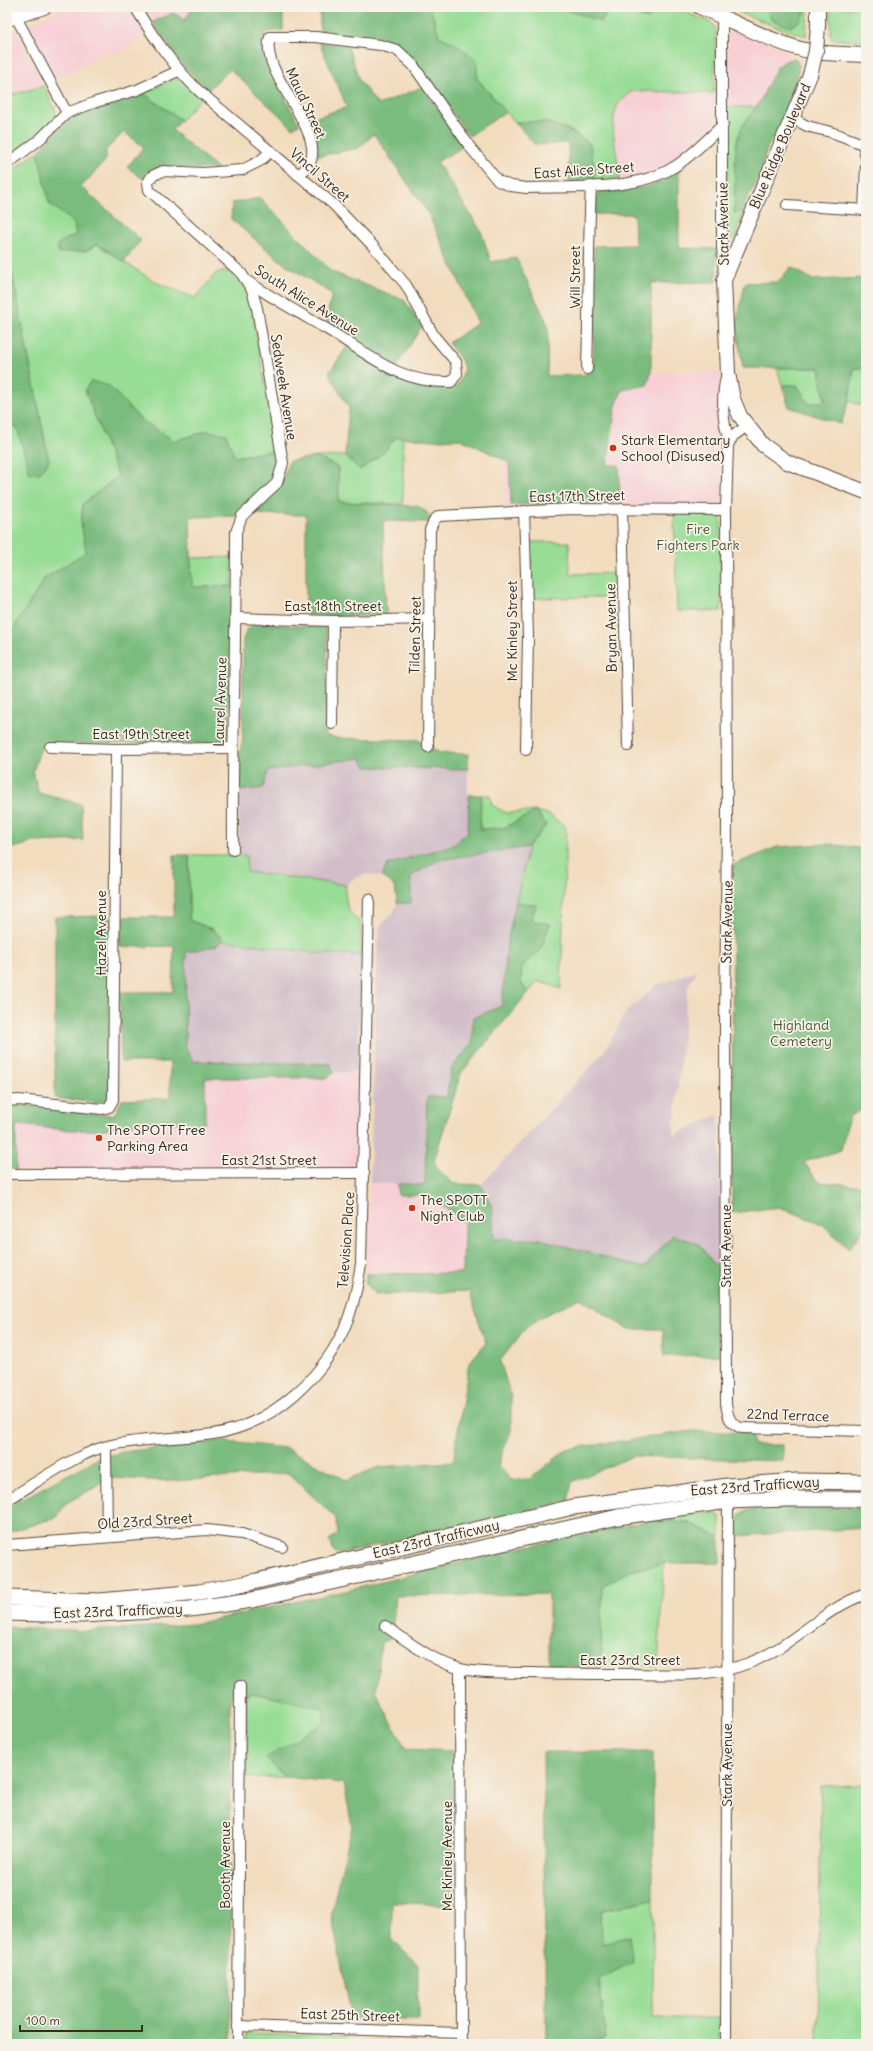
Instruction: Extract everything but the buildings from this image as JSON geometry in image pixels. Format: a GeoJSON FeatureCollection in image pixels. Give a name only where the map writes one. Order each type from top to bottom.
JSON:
{"type":"FeatureCollection","features":[{"type":"Feature","properties":{"kind":"main road"},"geometry":{"type":"LineString","coordinates":[[11,18],[44,7]]}},
{"type":"Feature","properties":{"kind":"main road"},"geometry":{"type":"LineString","coordinates":[[700,7],[722,12],[789,44],[806,50],[866,55]]}},
{"type":"Feature","properties":{"kind":"main road","name":"Blue Ridge Boulevard"},"geometry":{"type":"LineString","coordinates":[[724,280],[810,75],[816,51],[818,7]]}},
{"type":"Feature","properties":{"kind":"main road","name":"Stark Avenue"},"geometry":{"type":"LineString","coordinates":[[724,280],[728,373]]}},
{"type":"Feature","properties":{"kind":"main road"},"geometry":{"type":"LineString","coordinates":[[728,373],[733,399],[740,416],[763,445],[778,457],[866,492]]}},
{"type":"Feature","properties":{"kind":"main road","name":"East 23rd Trafficway"},"geometry":{"type":"LineString","coordinates":[[7,1598],[100,1602],[199,1592],[244,1584],[573,1507],[728,1486],[797,1481],[866,1482]]}},
{"type":"Feature","properties":{"kind":"main road","name":"East 23rd Trafficway"},"geometry":{"type":"LineString","coordinates":[[7,1613],[81,1615],[190,1609],[252,1600],[618,1517],[728,1501],[787,1498],[866,1499]]}},
{"type":"Feature","properties":{"kind":"street","name":"Vincil Street"},"geometry":{"type":"LineString","coordinates":[[135,7],[160,48],[178,71],[199,91],[334,205],[374,247],[406,285],[434,336],[456,362],[457,374],[451,382]]}},
{"type":"Feature","properties":{"kind":"street","name":"Stark Avenue"},"geometry":{"type":"LineString","coordinates":[[722,12],[722,246],[724,280]]}},
{"type":"Feature","properties":{"kind":"street"},"geometry":{"type":"LineString","coordinates":[[11,18],[67,113]]}},
{"type":"Feature","properties":{"kind":"street","name":"Maud Street"},"geometry":{"type":"LineString","coordinates":[[298,175],[309,167],[312,158],[312,145],[301,118],[273,65],[268,42],[270,37],[330,39],[380,45],[397,50]]}},
{"type":"Feature","properties":{"kind":"street","name":"East Alice Street"},"geometry":{"type":"LineString","coordinates":[[397,50],[413,65],[470,147],[498,181],[511,186],[526,188],[591,186],[627,184],[650,179],[675,167],[723,125]]}},
{"type":"Feature","properties":{"kind":"street"},"geometry":{"type":"LineString","coordinates":[[7,164],[39,140],[67,113],[96,102],[138,90],[178,71]]}},
{"type":"Feature","properties":{"kind":"street"},"geometry":{"type":"LineString","coordinates":[[793,117],[803,125],[816,130],[828,131],[863,144],[866,158]]}},
{"type":"Feature","properties":{"kind":"street","name":"South Alice Avenue"},"geometry":{"type":"LineString","coordinates":[[271,151],[260,162],[242,170],[203,173],[163,171],[152,176],[148,182],[149,190],[241,273],[246,280],[383,365],[409,377],[440,382],[451,382]]}},
{"type":"Feature","properties":{"kind":"street"},"geometry":{"type":"LineString","coordinates":[[788,205],[865,210],[866,166]]}},
{"type":"Feature","properties":{"kind":"street","name":"Will Street"},"geometry":{"type":"LineString","coordinates":[[587,369],[590,303],[588,236],[591,186]]}},
{"type":"Feature","properties":{"kind":"street","name":"Sedweek Avenue"},"geometry":{"type":"LineString","coordinates":[[236,618],[236,532],[242,516],[277,483],[283,463],[257,308],[252,290],[246,280]]}},
{"type":"Feature","properties":{"kind":"street","name":"Stark Avenue"},"geometry":{"type":"LineString","coordinates":[[726,1404],[726,510],[729,440],[725,429],[724,387],[728,373]]}},
{"type":"Feature","properties":{"kind":"street"},"geometry":{"type":"LineString","coordinates":[[729,440],[747,426]]}},
{"type":"Feature","properties":{"kind":"street","name":"East 17th Street"},"geometry":{"type":"LineString","coordinates":[[433,523],[439,516],[445,514],[622,509],[726,510]]}},
{"type":"Feature","properties":{"kind":"street","name":"Bryan Avenue"},"geometry":{"type":"LineString","coordinates":[[622,509],[628,746]]}},
{"type":"Feature","properties":{"kind":"street","name":"Mc Kinley Street"},"geometry":{"type":"LineString","coordinates":[[524,511],[528,636],[526,750]]}},
{"type":"Feature","properties":{"kind":"street","name":"Tilden Street"},"geometry":{"type":"LineString","coordinates":[[428,747],[430,530],[433,523]]}},
{"type":"Feature","properties":{"kind":"street","name":"East 18th Street"},"geometry":{"type":"LineString","coordinates":[[236,618],[333,621],[430,619]]}},
{"type":"Feature","properties":{"kind":"street","name":"Laurel Avenue"},"geometry":{"type":"LineString","coordinates":[[233,850],[232,748],[236,618]]}},
{"type":"Feature","properties":{"kind":"street"},"geometry":{"type":"LineString","coordinates":[[332,724],[333,621]]}},
{"type":"Feature","properties":{"kind":"street","name":"East 19th Street"},"geometry":{"type":"LineString","coordinates":[[50,747],[116,749],[232,748]]}},
{"type":"Feature","properties":{"kind":"street","name":"Hazel Avenue"},"geometry":{"type":"LineString","coordinates":[[7,1101],[19,1100],[100,1108],[109,1107],[113,1100],[116,749]]}},
{"type":"Feature","properties":{"kind":"street","name":"Television Place"},"geometry":{"type":"LineString","coordinates":[[7,1500],[71,1461],[106,1447],[214,1434],[236,1428],[258,1419],[277,1408],[310,1379],[337,1343],[348,1320],[356,1296],[361,1264],[369,898]]}},
{"type":"Feature","properties":{"kind":"street","name":"East 21st Street"},"geometry":{"type":"LineString","coordinates":[[7,1174],[364,1173]]}},
{"type":"Feature","properties":{"kind":"street","name":"22nd Terrace"},"geometry":{"type":"LineString","coordinates":[[726,1404],[729,1419],[736,1426],[742,1428],[866,1431]]}},
{"type":"Feature","properties":{"kind":"street"},"geometry":{"type":"LineString","coordinates":[[106,1447],[107,1537]]}},
{"type":"Feature","properties":{"kind":"street","name":"Stark Avenue"},"geometry":{"type":"LineString","coordinates":[[726,2044],[728,1486]]}},
{"type":"Feature","properties":{"kind":"street","name":"Old 23rd Street"},"geometry":{"type":"LineString","coordinates":[[7,1545],[208,1530],[242,1534],[282,1547]]}},
{"type":"Feature","properties":{"kind":"street","name":"East 23rd Street"},"geometry":{"type":"LineString","coordinates":[[385,1626],[433,1658],[460,1669],[566,1674],[694,1675],[727,1669],[771,1654],[789,1643],[835,1608],[866,1594]]}},
{"type":"Feature","properties":{"kind":"street","name":"Mc Kinley Avenue"},"geometry":{"type":"LineString","coordinates":[[460,1669],[461,2044]]}},
{"type":"Feature","properties":{"kind":"street","name":"Booth Avenue"},"geometry":{"type":"LineString","coordinates":[[238,2044],[240,1686]]}},
{"type":"Feature","properties":{"kind":"street","name":"East 25th Street"},"geometry":{"type":"LineString","coordinates":[[238,2026],[461,2033]]}},
{"type":"Feature","properties":{"kind":"shaded area"},"geometry":{"type":"Polygon","coordinates":[[[67,7],[129,7],[147,36],[116,55],[104,53],[56,80],[27,25],[67,7]]]}},
{"type":"Feature","properties":{"kind":"shaded area"},"geometry":{"type":"Polygon","coordinates":[[[143,7],[193,7],[185,20],[173,13],[153,22],[143,7]]]}},
{"type":"Feature","properties":{"kind":"shaded area"},"geometry":{"type":"Polygon","coordinates":[[[16,31],[44,86],[7,96],[7,33],[16,31]]]}},
{"type":"Feature","properties":{"kind":"shaded area"},"geometry":{"type":"Polygon","coordinates":[[[736,32],[787,51],[787,60],[777,67],[756,107],[727,107],[727,37],[730,33],[736,32]]]}},
{"type":"Feature","properties":{"kind":"shaded area"},"geometry":{"type":"Polygon","coordinates":[[[633,90],[714,93],[715,122],[713,127],[668,164],[639,178],[620,179],[619,162],[612,127],[619,103],[633,90]]]}},
{"type":"Feature","properties":{"kind":"shaded area","name":"Stark Elementary School (Disused)"},"geometry":{"type":"Polygon","coordinates":[[[593,372],[720,372],[723,437],[722,496],[719,502],[714,505],[627,505],[505,509],[503,383],[593,381],[593,372]]]}},
{"type":"Feature","properties":{"kind":"shaded area"},"geometry":{"type":"Polygon","coordinates":[[[362,758],[366,767],[468,769],[468,831],[455,844],[387,865],[382,877],[366,874],[354,878],[346,885],[247,872],[246,855],[239,855],[238,791],[263,788],[267,771],[362,758]]]}},
{"type":"Feature","properties":{"kind":"shaded area"},"geometry":{"type":"Polygon","coordinates":[[[528,847],[507,943],[502,1006],[473,1018],[472,1044],[451,1069],[447,1097],[427,1097],[425,1185],[370,1183],[378,937],[380,926],[394,912],[397,903],[411,903],[411,876],[439,860],[528,847]]]}},
{"type":"Feature","properties":{"kind":"shaded area"},"geometry":{"type":"Polygon","coordinates":[[[223,940],[316,953],[361,955],[358,1071],[334,1073],[330,1064],[193,1061],[185,1046],[186,952],[215,946],[223,940]]]}},
{"type":"Feature","properties":{"kind":"shaded area"},"geometry":{"type":"Polygon","coordinates":[[[697,970],[688,987],[673,1136],[719,1114],[722,1275],[644,1268],[540,1239],[494,1239],[492,1207],[481,1185],[604,1052],[626,1012],[655,986],[697,970]]]}},
{"type":"Feature","properties":{"kind":"shaded area"},"geometry":{"type":"Polygon","coordinates":[[[358,1071],[357,1159],[353,1165],[344,1167],[16,1170],[15,1125],[70,1130],[100,1130],[164,1119],[191,1127],[205,1122],[205,1078],[326,1078],[334,1073],[358,1071]]]}},
{"type":"Feature","properties":{"kind":"shaded area","name":"The SPOTT Night Club"},"geometry":{"type":"Polygon","coordinates":[[[370,1183],[398,1184],[398,1195],[428,1195],[464,1222],[463,1274],[366,1274],[370,1183]]]}},
{"type":"Feature","properties":{"kind":"green space"},"geometry":{"type":"Polygon","coordinates":[[[193,7],[283,7],[283,30],[266,32],[263,40],[263,57],[299,124],[293,128],[230,69],[208,90],[182,65],[153,22],[173,13],[185,20],[193,7]]]}},
{"type":"Feature","properties":{"kind":"green space"},"geometry":{"type":"Polygon","coordinates":[[[320,7],[430,7],[439,36],[457,45],[477,60],[477,79],[506,112],[469,136],[434,86],[404,50],[396,45],[369,37],[320,33],[320,7]]]}},
{"type":"Feature","properties":{"kind":"green space"},"geometry":{"type":"Polygon","coordinates":[[[430,7],[560,7],[601,22],[611,7],[648,19],[654,7],[673,7],[712,23],[716,29],[714,93],[633,91],[622,99],[615,112],[613,130],[620,179],[593,180],[595,172],[571,130],[545,122],[515,122],[477,79],[457,45],[439,36],[430,7]]]}},
{"type":"Feature","properties":{"kind":"green space"},"geometry":{"type":"Polygon","coordinates":[[[560,7],[611,7],[601,22],[560,7]]]}},
{"type":"Feature","properties":{"kind":"green space"},"geometry":{"type":"Polygon","coordinates":[[[614,7],[654,7],[648,19],[614,7]]]}},
{"type":"Feature","properties":{"kind":"green space"},"geometry":{"type":"Polygon","coordinates":[[[732,7],[766,7],[772,20],[805,13],[805,7],[808,7],[806,36],[774,26],[734,10],[732,7]]]}},
{"type":"Feature","properties":{"kind":"green space"},"geometry":{"type":"Polygon","coordinates":[[[766,7],[805,7],[804,14],[790,27],[772,20],[766,7]]]}},
{"type":"Feature","properties":{"kind":"green space"},"geometry":{"type":"Polygon","coordinates":[[[830,7],[866,7],[866,42],[831,39],[830,7]]]}},
{"type":"Feature","properties":{"kind":"green space"},"geometry":{"type":"Polygon","coordinates":[[[319,42],[348,46],[359,80],[378,105],[422,87],[464,146],[437,162],[481,231],[491,262],[516,258],[548,325],[547,376],[585,375],[594,364],[594,246],[635,245],[634,214],[594,214],[595,198],[599,192],[646,187],[660,182],[679,169],[679,248],[717,249],[716,282],[651,283],[651,372],[647,385],[622,390],[616,406],[607,465],[619,465],[620,495],[613,502],[511,505],[509,462],[461,439],[435,440],[396,437],[383,453],[360,470],[345,456],[349,408],[329,373],[353,338],[326,321],[332,294],[282,262],[231,219],[232,203],[260,198],[332,272],[404,300],[422,326],[390,377],[422,385],[455,387],[463,374],[464,369],[461,359],[448,343],[478,323],[428,213],[374,134],[359,148],[318,156],[316,139],[308,120],[347,107],[319,42]]]}},
{"type":"Feature","properties":{"kind":"green space"},"geometry":{"type":"Polygon","coordinates":[[[795,58],[799,65],[797,77],[786,112],[779,129],[768,146],[755,186],[747,198],[743,211],[734,213],[736,144],[741,128],[760,101],[777,67],[787,60],[795,58]]]}},
{"type":"Feature","properties":{"kind":"green space"},"geometry":{"type":"Polygon","coordinates":[[[180,79],[201,98],[181,120],[143,93],[172,80],[180,79]]]}},
{"type":"Feature","properties":{"kind":"green space"},"geometry":{"type":"Polygon","coordinates":[[[44,86],[58,117],[35,138],[7,157],[7,96],[44,86]]]}},
{"type":"Feature","properties":{"kind":"green space"},"geometry":{"type":"Polygon","coordinates":[[[143,93],[181,120],[172,130],[218,169],[163,167],[149,171],[143,179],[127,167],[144,147],[124,132],[106,150],[106,160],[81,187],[141,240],[124,262],[97,244],[86,251],[58,253],[58,244],[76,234],[74,223],[49,203],[38,152],[64,125],[81,113],[107,103],[143,93]]]}},
{"type":"Feature","properties":{"kind":"green space"},"geometry":{"type":"Polygon","coordinates":[[[727,107],[756,107],[750,117],[734,212],[743,211],[735,239],[730,240],[727,235],[727,107]]]}},
{"type":"Feature","properties":{"kind":"green space"},"geometry":{"type":"Polygon","coordinates":[[[515,122],[537,122],[555,125],[571,132],[590,144],[595,172],[593,180],[569,182],[568,143],[535,145],[515,122]]]}},
{"type":"Feature","properties":{"kind":"green space"},"geometry":{"type":"Polygon","coordinates":[[[38,152],[49,203],[74,223],[76,234],[58,244],[86,251],[97,244],[155,282],[195,298],[216,273],[233,270],[249,295],[277,450],[235,457],[207,431],[175,441],[141,420],[109,386],[85,390],[118,476],[83,504],[81,522],[87,552],[45,578],[7,639],[7,425],[17,427],[31,474],[49,461],[7,249],[7,175],[38,152]]]}},
{"type":"Feature","properties":{"kind":"green space"},"geometry":{"type":"Polygon","coordinates":[[[7,249],[49,461],[40,473],[30,474],[17,427],[7,425],[7,249]]]}},
{"type":"Feature","properties":{"kind":"green space"},"geometry":{"type":"Polygon","coordinates":[[[791,267],[813,280],[866,278],[866,368],[854,368],[849,401],[841,424],[789,407],[782,385],[797,385],[809,404],[825,401],[820,368],[743,368],[736,326],[745,283],[778,282],[791,267]]]}},
{"type":"Feature","properties":{"kind":"green space"},"geometry":{"type":"Polygon","coordinates":[[[777,368],[820,368],[825,401],[808,404],[797,386],[782,385],[777,368]]]}},
{"type":"Feature","properties":{"kind":"green space"},"geometry":{"type":"Polygon","coordinates":[[[854,368],[866,368],[866,407],[849,401],[854,368]]]}},
{"type":"Feature","properties":{"kind":"green space"},"geometry":{"type":"Polygon","coordinates":[[[91,381],[109,386],[141,420],[175,441],[207,431],[226,434],[235,457],[277,450],[275,474],[270,482],[240,510],[236,516],[190,517],[192,587],[232,586],[229,733],[226,740],[219,743],[42,744],[33,772],[39,793],[81,804],[83,840],[35,842],[9,849],[7,868],[7,639],[45,578],[86,552],[81,522],[83,504],[118,476],[85,390],[91,381]]]}},
{"type":"Feature","properties":{"kind":"green space"},"geometry":{"type":"Polygon","coordinates":[[[396,437],[403,437],[403,504],[339,502],[338,467],[316,457],[345,456],[361,469],[383,453],[396,437]]]}},
{"type":"Feature","properties":{"kind":"green space"},"geometry":{"type":"Polygon","coordinates":[[[316,457],[338,467],[339,502],[418,506],[428,513],[428,522],[383,521],[386,616],[306,615],[306,515],[252,514],[275,490],[283,477],[289,461],[316,457]]]}},
{"type":"Feature","properties":{"kind":"green space","name":"Fire Fighters Park"},"geometry":{"type":"Polygon","coordinates":[[[674,513],[717,514],[721,516],[721,611],[677,611],[674,513]]]}},
{"type":"Feature","properties":{"kind":"green space"},"geometry":{"type":"Polygon","coordinates":[[[530,542],[569,542],[570,574],[620,573],[621,597],[532,598],[530,542]]]}},
{"type":"Feature","properties":{"kind":"green space"},"geometry":{"type":"Polygon","coordinates":[[[233,557],[232,586],[192,588],[191,558],[233,557]]]}},
{"type":"Feature","properties":{"kind":"green space"},"geometry":{"type":"Polygon","coordinates":[[[254,624],[325,627],[327,635],[326,736],[337,738],[418,740],[440,753],[468,754],[468,769],[366,767],[361,758],[268,771],[263,788],[238,791],[238,760],[243,738],[243,639],[247,630],[254,624]]]}},
{"type":"Feature","properties":{"kind":"green space"},"geometry":{"type":"Polygon","coordinates":[[[469,795],[481,795],[480,829],[504,828],[536,811],[546,825],[528,847],[439,860],[411,876],[411,903],[397,903],[394,887],[390,882],[382,877],[387,865],[455,844],[468,831],[469,795]]]}},
{"type":"Feature","properties":{"kind":"green space"},"geometry":{"type":"Polygon","coordinates":[[[481,795],[490,795],[492,805],[506,813],[536,811],[504,828],[480,829],[481,795]]]}},
{"type":"Feature","properties":{"kind":"green space"},"geometry":{"type":"Polygon","coordinates":[[[536,811],[548,814],[566,827],[561,989],[538,981],[528,993],[521,982],[522,966],[540,951],[549,924],[531,920],[536,905],[516,902],[528,847],[546,825],[536,811]]]}},
{"type":"Feature","properties":{"kind":"green space","name":"Highland Cemetery"},"geometry":{"type":"Polygon","coordinates":[[[828,844],[866,849],[866,989],[863,994],[866,1011],[866,1106],[849,1117],[841,1150],[804,1162],[818,1182],[866,1186],[866,1226],[849,1249],[822,1224],[779,1207],[732,1213],[733,865],[777,847],[828,844]]]}},
{"type":"Feature","properties":{"kind":"green space"},"geometry":{"type":"Polygon","coordinates":[[[174,855],[189,855],[189,920],[214,930],[223,940],[215,946],[186,952],[185,1046],[193,1061],[330,1064],[334,1073],[326,1078],[205,1078],[205,1122],[191,1127],[164,1119],[100,1130],[70,1130],[16,1125],[16,1170],[7,1169],[7,1106],[20,1105],[47,1107],[87,1113],[114,1115],[122,1100],[170,1098],[170,1062],[121,1062],[120,992],[173,992],[174,946],[120,947],[119,917],[174,917],[174,855]]]}},
{"type":"Feature","properties":{"kind":"green space"},"geometry":{"type":"Polygon","coordinates":[[[189,855],[246,855],[247,872],[346,885],[345,894],[348,910],[358,920],[361,926],[361,955],[316,953],[223,940],[214,930],[189,920],[189,855]]]}},
{"type":"Feature","properties":{"kind":"green space"},"geometry":{"type":"Polygon","coordinates":[[[516,902],[536,905],[531,920],[550,924],[540,951],[522,966],[521,982],[528,993],[461,1073],[434,1161],[438,1170],[454,1184],[481,1185],[492,1207],[494,1239],[540,1239],[644,1268],[673,1235],[699,1244],[722,1275],[722,1355],[664,1356],[663,1329],[628,1329],[580,1298],[541,1317],[524,1330],[500,1361],[511,1397],[511,1431],[498,1465],[511,1480],[530,1479],[567,1449],[691,1431],[752,1433],[753,1445],[783,1445],[783,1461],[633,1456],[572,1482],[568,1501],[336,1554],[329,1541],[338,1533],[336,1518],[288,1473],[173,1481],[113,1478],[66,1503],[57,1517],[7,1533],[7,1507],[97,1459],[122,1452],[219,1441],[286,1448],[346,1480],[379,1467],[453,1462],[469,1363],[486,1343],[469,1291],[375,1295],[366,1283],[366,1274],[463,1273],[464,1222],[428,1195],[398,1195],[398,1184],[425,1185],[427,1097],[447,1097],[451,1069],[472,1044],[473,1018],[502,1006],[507,943],[516,902]]]}},
{"type":"Feature","properties":{"kind":"green space"},"geometry":{"type":"Polygon","coordinates":[[[110,916],[109,1096],[105,1101],[97,1103],[55,1098],[55,917],[110,916]]]}},
{"type":"Feature","properties":{"kind":"green space"},"geometry":{"type":"Polygon","coordinates":[[[779,1507],[866,1508],[866,1528],[736,1536],[736,1524],[738,1518],[742,1513],[748,1510],[779,1507]]]}},
{"type":"Feature","properties":{"kind":"green space"},"geometry":{"type":"Polygon","coordinates":[[[711,1512],[720,1516],[720,1537],[687,1522],[652,1520],[711,1512]]]}},
{"type":"Feature","properties":{"kind":"green space"},"geometry":{"type":"Polygon","coordinates":[[[652,1520],[687,1522],[720,1537],[720,1563],[664,1563],[630,1571],[602,1586],[601,1667],[549,1665],[549,1594],[396,1596],[391,1639],[381,1643],[376,1693],[406,1749],[453,1751],[452,1905],[392,1902],[392,1940],[418,1965],[418,2020],[352,2019],[331,1913],[352,1827],[344,1783],[284,1777],[266,1758],[325,1722],[323,1708],[253,1693],[230,1697],[231,2044],[7,2044],[7,1627],[86,1631],[194,1624],[350,1590],[515,1549],[652,1520]]]}},
{"type":"Feature","properties":{"kind":"green space"},"geometry":{"type":"Polygon","coordinates":[[[664,1563],[658,1666],[601,1667],[602,1586],[630,1571],[664,1563]]]}},
{"type":"Feature","properties":{"kind":"green space"},"geometry":{"type":"Polygon","coordinates":[[[253,1693],[323,1708],[325,1722],[267,1758],[284,1777],[247,1778],[246,1694],[253,1693]]]}},
{"type":"Feature","properties":{"kind":"green space"},"geometry":{"type":"Polygon","coordinates":[[[543,1752],[653,1752],[653,1899],[601,1911],[602,1944],[629,1936],[633,1962],[599,1979],[606,2038],[584,2044],[546,2044],[543,1752]]]}},
{"type":"Feature","properties":{"kind":"green space"},"geometry":{"type":"Polygon","coordinates":[[[866,1785],[866,2044],[818,2044],[821,1786],[866,1785]]]}},
{"type":"Feature","properties":{"kind":"green space"},"geometry":{"type":"Polygon","coordinates":[[[653,1899],[653,2018],[720,2018],[720,2044],[584,2044],[606,2038],[599,1979],[602,1944],[601,1910],[653,1899]]]}},
{"type":"Feature","properties":{"kind":"green space"},"geometry":{"type":"Polygon","coordinates":[[[246,2033],[346,2036],[346,2044],[246,2044],[246,2033]]]}},
{"type":"Feature","properties":{"kind":"place","name":"Stark Elementary School (Disused)"},"geometry":{"type":"Point","coordinates":[613,448]}},
{"type":"Feature","properties":{"kind":"place","name":"The SPOTT Free Parking Area"},"geometry":{"type":"Point","coordinates":[99,1138]}},
{"type":"Feature","properties":{"kind":"place","name":"The SPOTT Night Club"},"geometry":{"type":"Point","coordinates":[412,1208]}}]}
